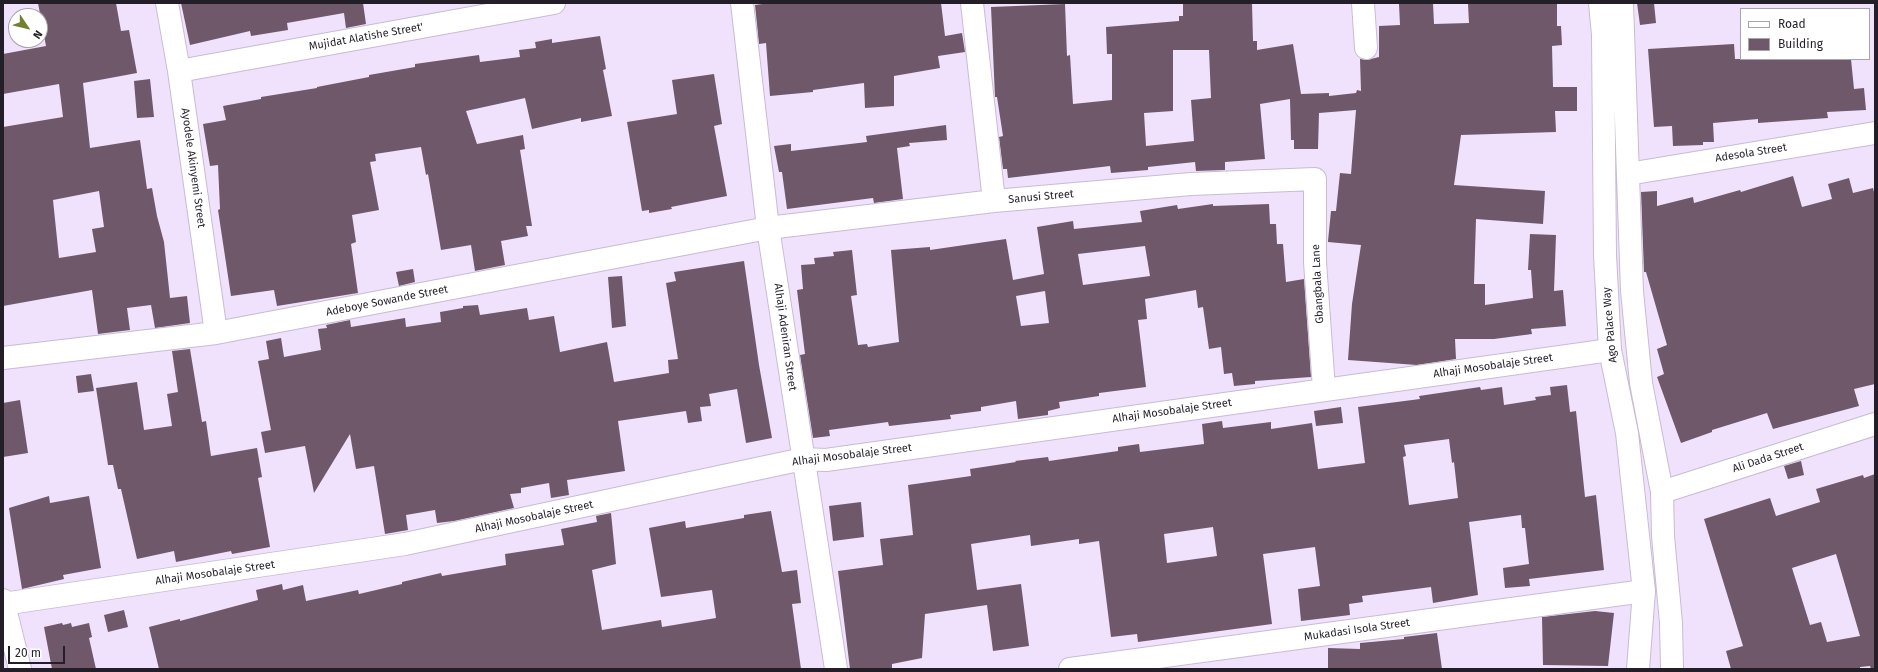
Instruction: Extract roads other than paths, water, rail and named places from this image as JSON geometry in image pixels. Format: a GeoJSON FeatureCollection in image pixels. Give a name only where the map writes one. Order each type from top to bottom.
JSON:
{"type":"FeatureCollection","features":[{"type":"Feature","properties":{"kind":"street","name":"Ayodele Akinyemi Street"},"geometry":{"type":"LineString","coordinates":[[168,3],[216,333]]}},
{"type":"Feature","properties":{"kind":"street","name":"Mujidat Alatishe Street'"},"geometry":{"type":"LineString","coordinates":[[179,71],[554,3]]}},
{"type":"Feature","properties":{"kind":"street","name":"Alhaji Adeniran Street"},"geometry":{"type":"LineString","coordinates":[[742,3],[768,228],[836,669]]}},
{"type":"Feature","properties":{"kind":"street"},"geometry":{"type":"LineString","coordinates":[[972,3],[994,201]]}},
{"type":"Feature","properties":{"kind":"street"},"geometry":{"type":"LineString","coordinates":[[1363,3],[1366,48]]}},
{"type":"Feature","properties":{"kind":"street","name":"Ago Palace Way"},"geometry":{"type":"LineString","coordinates":[[1600,3],[1603,35],[1605,255],[1610,350],[1627,434],[1644,591],[1640,668]]}},
{"type":"Feature","properties":{"kind":"street"},"geometry":{"type":"LineString","coordinates":[[1622,3],[1632,291],[1641,382],[1662,492],[1663,536],[1671,623],[1672,669]]}},
{"type":"Feature","properties":{"kind":"street","name":"Adesola Street"},"geometry":{"type":"LineString","coordinates":[[1628,174],[1875,133]]}},
{"type":"Feature","properties":{"kind":"street","name":"Sanusi Street"},"geometry":{"type":"LineString","coordinates":[[768,228],[994,201],[1191,184],[1315,179]]}},
{"type":"Feature","properties":{"kind":"street","name":"Gbangbala Lane"},"geometry":{"type":"LineString","coordinates":[[1315,179],[1315,262],[1324,389]]}},
{"type":"Feature","properties":{"kind":"street","name":"Adeboye Sowande Street"},"geometry":{"type":"LineString","coordinates":[[3,358],[216,333],[768,228]]}},
{"type":"Feature","properties":{"kind":"street","name":"Alhaji Mosobalaje Street"},"geometry":{"type":"LineString","coordinates":[[3,602],[404,544],[803,459],[826,460],[1610,350]]}},
{"type":"Feature","properties":{"kind":"street","name":"Ali Dada Street"},"geometry":{"type":"LineString","coordinates":[[1662,492],[1875,424]]}},
{"type":"Feature","properties":{"kind":"street","name":"Mukadasi Isola Street"},"geometry":{"type":"LineString","coordinates":[[1070,669],[1644,591]]}},
{"type":"Feature","properties":{"kind":"street"},"geometry":{"type":"LineString","coordinates":[[3,602],[20,669]]}}]}
